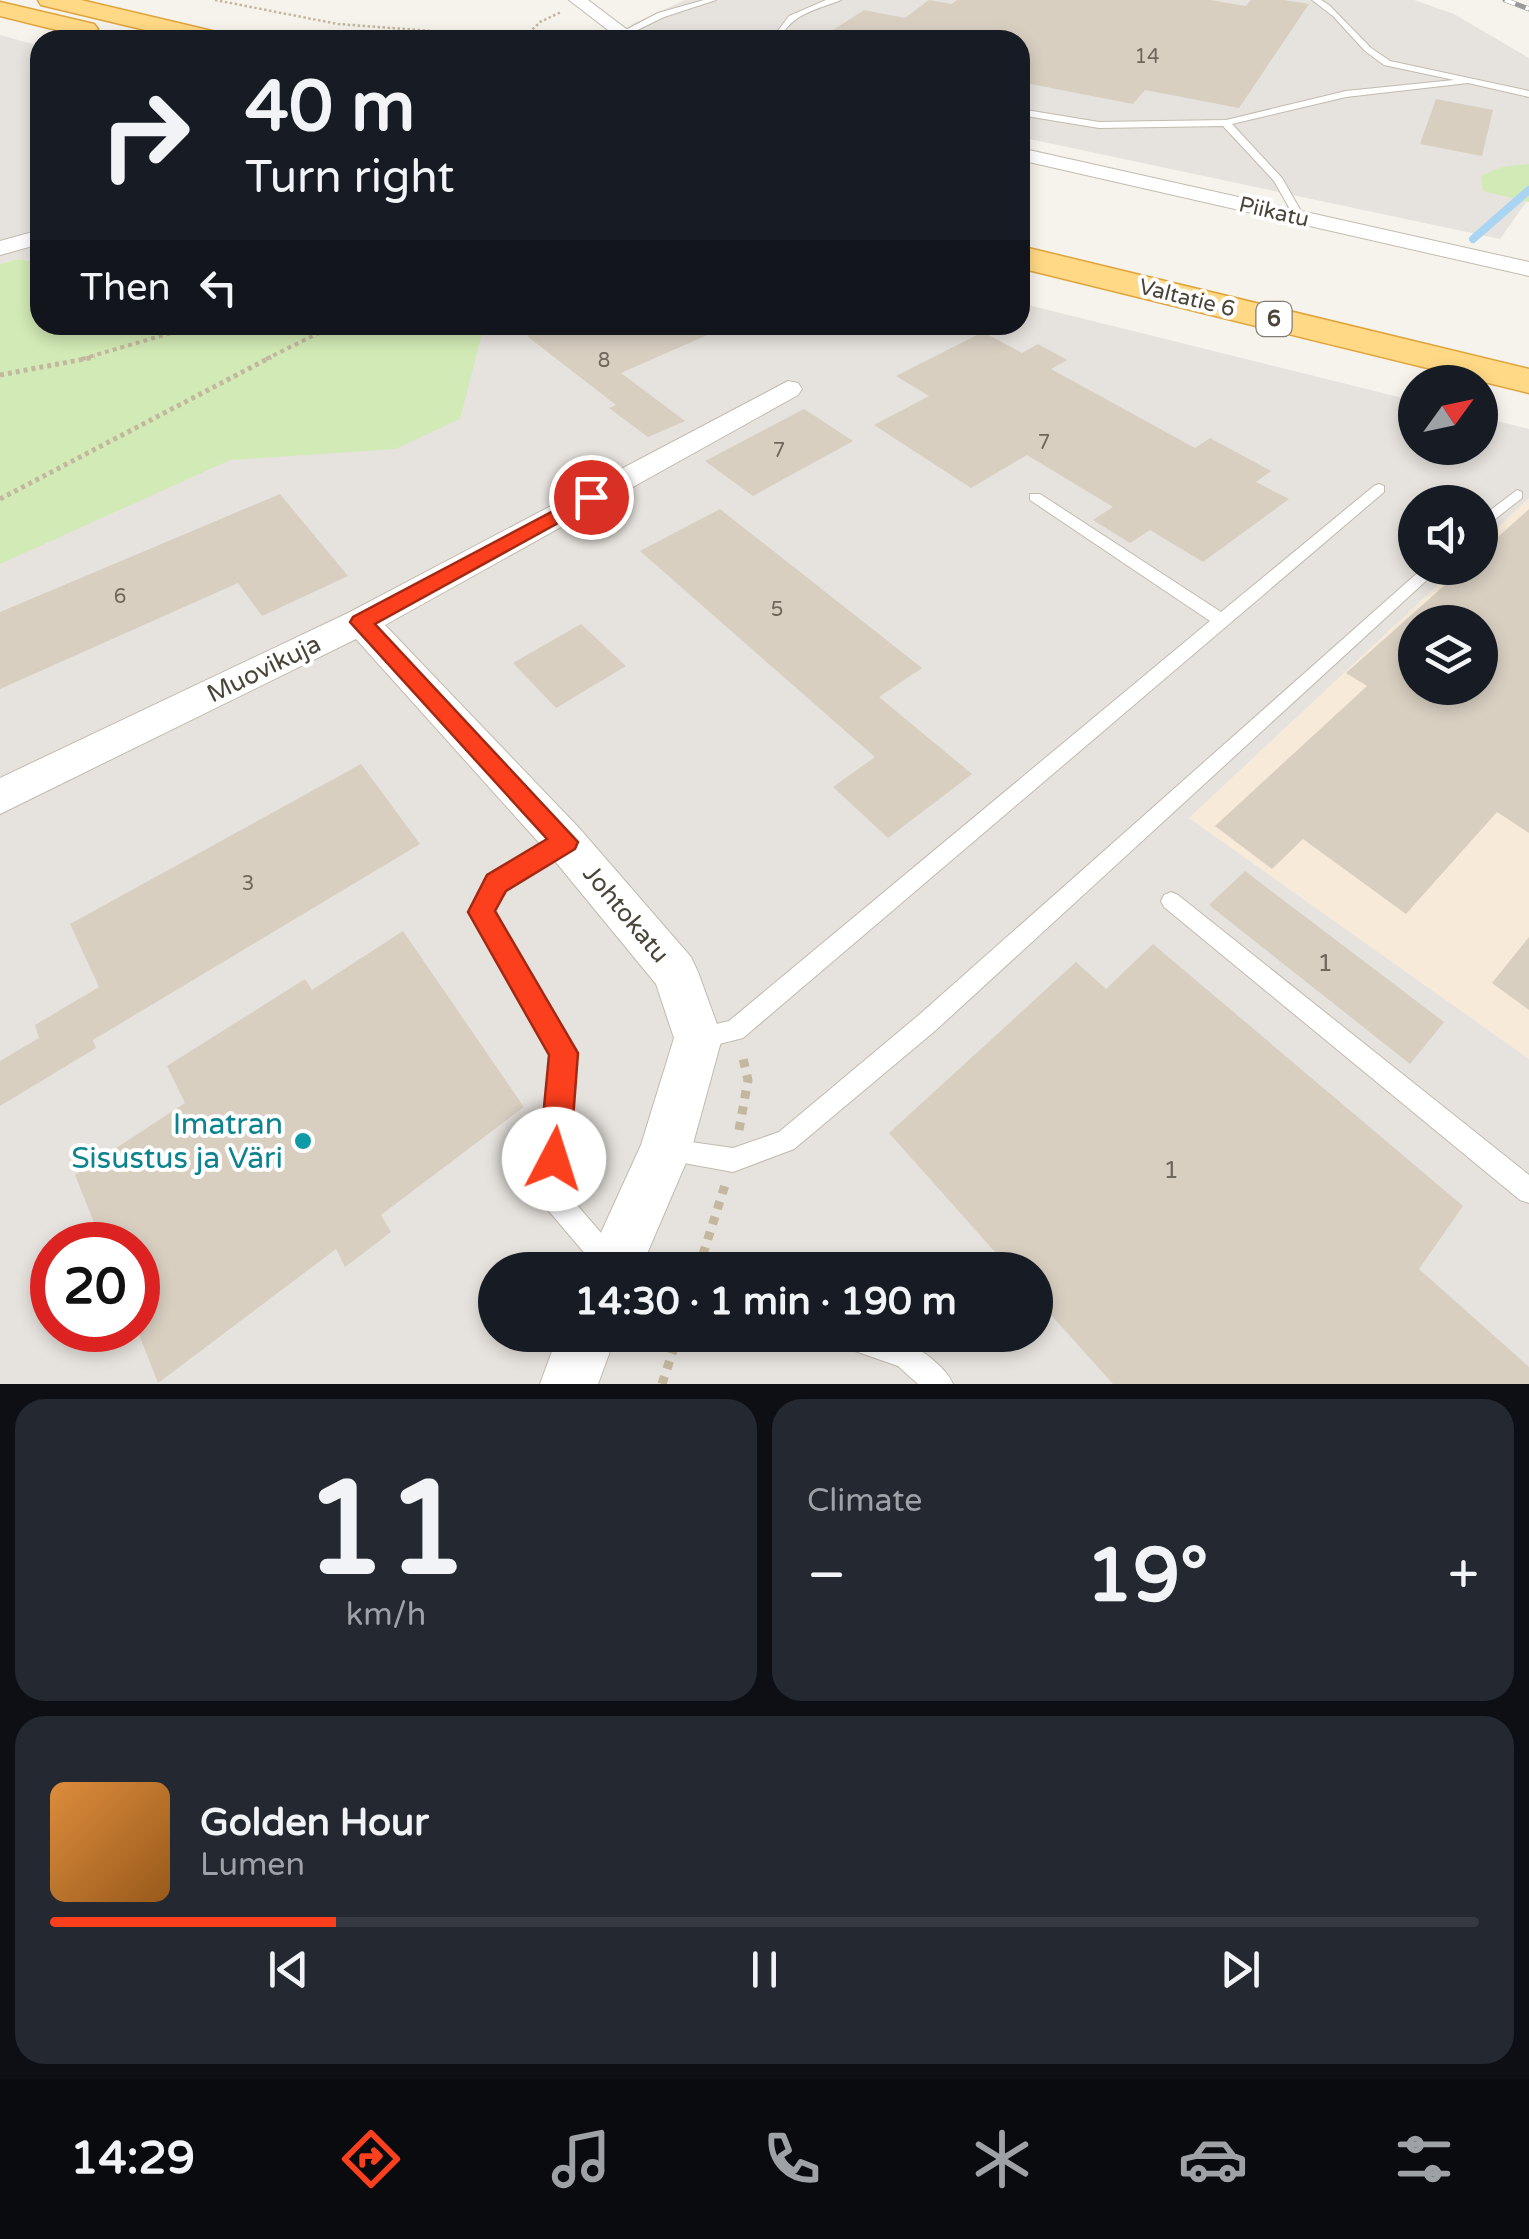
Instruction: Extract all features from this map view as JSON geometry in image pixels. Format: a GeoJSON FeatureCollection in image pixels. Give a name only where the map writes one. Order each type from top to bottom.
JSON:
{"type":"FeatureCollection","features":[{"type":"Feature","properties":{"kind":"highway"},"geometry":{"type":"LineString","coordinates":[[50,0],[178,30]]}},
{"type":"Feature","properties":{"kind":"highway"},"geometry":{"type":"LineString","coordinates":[[0,8],[88,30]]}},
{"type":"Feature","properties":{"kind":"highway","name":"Valtatie 6"},"geometry":{"type":"LineString","coordinates":[[1030,230],[1529,348]]}},
{"type":"Feature","properties":{"kind":"highway","name":"Valtatie 6"},"geometry":{"type":"LineString","coordinates":[[1030,259],[1529,381]]}},
{"type":"Feature","properties":{"kind":"street"},"geometry":{"type":"LineString","coordinates":[[578,0],[618,30]]}},
{"type":"Feature","properties":{"kind":"street","name":"Piikatu"},"geometry":{"type":"LineString","coordinates":[[1030,156],[1529,270]]}},
{"type":"Feature","properties":{"kind":"street"},"geometry":{"type":"LineString","coordinates":[[0,248],[30,240]]}},
{"type":"Feature","properties":{"kind":"street","name":"Muovikuja"},"geometry":{"type":"LineString","coordinates":[[0,797],[361,622],[788,389]]}},
{"type":"Feature","properties":{"kind":"street","name":"Johtokatu"},"geometry":{"type":"LineString","coordinates":[[361,622],[566,842],[675,972],[698,1038]]}},
{"type":"Feature","properties":{"kind":"street"},"geometry":{"type":"LineString","coordinates":[[623,1252],[664,1150],[698,1038]]}},
{"type":"Feature","properties":{"kind":"street"},"geometry":{"type":"LineString","coordinates":[[569,1384],[581,1352]]}},
{"type":"Feature","properties":{"kind":"lane"},"geometry":{"type":"LineString","coordinates":[[638,30],[661,15],[712,0]]}},
{"type":"Feature","properties":{"kind":"lane"},"geometry":{"type":"LineString","coordinates":[[779,30],[813,5],[837,0]]}},
{"type":"Feature","properties":{"kind":"lane"},"geometry":{"type":"LineString","coordinates":[[1316,0],[1351,28],[1368,54],[1464,82],[1529,94]]}},
{"type":"Feature","properties":{"kind":"lane"},"geometry":{"type":"LineString","coordinates":[[1030,114],[1099,125],[1226,123],[1346,94],[1464,82]]}},
{"type":"Feature","properties":{"kind":"lane"},"geometry":{"type":"LineString","coordinates":[[1226,123],[1278,180],[1300,218]]}},
{"type":"Feature","properties":{"kind":"lane"},"geometry":{"type":"LineString","coordinates":[[698,1038],[735,1030],[1219,619],[1379,489]]}},
{"type":"Feature","properties":{"kind":"lane"},"geometry":{"type":"LineString","coordinates":[[1498,511],[1517,495]]}},
{"type":"Feature","properties":{"kind":"lane"},"geometry":{"type":"LineString","coordinates":[[1035,497],[1219,619]]}},
{"type":"Feature","properties":{"kind":"lane"},"geometry":{"type":"LineString","coordinates":[[664,1150],[733,1160],[786,1142],[928,1022],[1413,585]]}},
{"type":"Feature","properties":{"kind":"lane"},"geometry":{"type":"LineString","coordinates":[[566,842],[497,883],[481,912],[564,1053],[552,1194],[601,1252]]}},
{"type":"Feature","properties":{"kind":"lane"},"geometry":{"type":"LineString","coordinates":[[1171,902],[1529,1191]]}},
{"type":"Feature","properties":{"kind":"lane"},"geometry":{"type":"LineString","coordinates":[[899,1352],[939,1384]]}},
{"type":"Feature","properties":{"kind":"path"},"geometry":{"type":"LineString","coordinates":[[214,0],[338,24],[408,30]]}},
{"type":"Feature","properties":{"kind":"path"},"geometry":{"type":"LineString","coordinates":[[0,375],[109,354],[167,335]]}},
{"type":"Feature","properties":{"kind":"path"},"geometry":{"type":"LineString","coordinates":[[0,499],[316,335]]}},
{"type":"Feature","properties":{"kind":"path"},"geometry":{"type":"LineString","coordinates":[[662,1384],[672,1352]]}},
{"type":"Feature","properties":{"kind":"shaded area"},"geometry":{"type":"Polygon","coordinates":[[[685,0],[1414,0],[1454,14],[1529,58],[1529,198],[1500,239],[1030,139],[1030,30],[640,30],[630,25],[685,0]]]}},
{"type":"Feature","properties":{"kind":"shaded area"},"geometry":{"type":"Polygon","coordinates":[[[0,35],[30,43],[30,261],[18,259],[0,264],[0,35]]]}},
{"type":"Feature","properties":{"kind":"shaded area"},"geometry":{"type":"Polygon","coordinates":[[[1030,305],[1398,397],[1398,465],[1498,465],[1498,421],[1529,429],[1529,498],[1498,528],[1498,485],[1398,485],[1398,585],[1438,585],[1416,605],[1398,605],[1398,622],[1189,818],[1529,1059],[1529,1384],[0,1384],[0,529],[457,335],[1030,335],[1030,305]]]}},
{"type":"Feature","properties":{"kind":"shaded area"},"geometry":{"type":"Polygon","coordinates":[[[1529,498],[1529,1059],[1189,818],[1398,622],[1398,705],[1498,705],[1498,605],[1416,605],[1438,585],[1498,585],[1498,528],[1529,498]]]}},
{"type":"Feature","properties":{"kind":"green space"},"geometry":{"type":"Polygon","coordinates":[[[1529,164],[1529,202],[1483,191],[1481,176],[1502,167],[1529,164]]]}},
{"type":"Feature","properties":{"kind":"green space"},"geometry":{"type":"Polygon","coordinates":[[[18,259],[30,261],[30,335],[481,335],[460,419],[395,449],[230,460],[0,564],[0,264],[18,259]]]}},
{"type":"Feature","properties":{"kind":"building"},"geometry":{"type":"Polygon","coordinates":[[[929,0],[952,4],[957,0],[1210,0],[1246,6],[1251,0],[1284,0],[1309,4],[1239,108],[1145,90],[1133,104],[1030,84],[1030,30],[833,30],[864,10],[905,18],[929,0]]]}},
{"type":"Feature","properties":{"kind":"building"},"geometry":{"type":"Polygon","coordinates":[[[1436,99],[1493,110],[1482,156],[1420,144],[1436,99]]]}},
{"type":"Feature","properties":{"kind":"building"},"geometry":{"type":"Polygon","coordinates":[[[707,335],[621,373],[685,421],[648,437],[609,408],[616,405],[527,336],[707,335]]]}},
{"type":"Feature","properties":{"kind":"building"},"geometry":{"type":"Polygon","coordinates":[[[977,335],[989,335],[1022,353],[1038,344],[1067,360],[1051,369],[1195,448],[1210,438],[1271,471],[1256,482],[1289,499],[1203,562],[1150,530],[1130,543],[1093,520],[1113,507],[1027,455],[971,488],[874,425],[929,396],[896,376],[977,335]]]}},
{"type":"Feature","properties":{"kind":"building"},"geometry":{"type":"Polygon","coordinates":[[[804,409],[853,441],[753,496],[705,461],[804,409]]]}},
{"type":"Feature","properties":{"kind":"building"},"geometry":{"type":"Polygon","coordinates":[[[280,494],[348,576],[262,616],[238,583],[0,689],[0,612],[280,494]]]}},
{"type":"Feature","properties":{"kind":"building"},"geometry":{"type":"Polygon","coordinates":[[[720,509],[922,668],[879,697],[972,774],[888,838],[833,787],[875,757],[640,551],[720,509]]]}},
{"type":"Feature","properties":{"kind":"building"},"geometry":{"type":"Polygon","coordinates":[[[1529,509],[1529,833],[1497,812],[1406,914],[1303,839],[1272,869],[1215,826],[1367,686],[1346,673],[1398,627],[1398,705],[1498,705],[1498,605],[1422,605],[1445,585],[1498,585],[1498,537],[1529,509]]]}},
{"type":"Feature","properties":{"kind":"building"},"geometry":{"type":"Polygon","coordinates":[[[581,624],[626,666],[556,708],[513,663],[581,624]]]}},
{"type":"Feature","properties":{"kind":"building"},"geometry":{"type":"Polygon","coordinates":[[[361,764],[420,844],[93,1040],[96,1048],[0,1106],[0,1061],[39,1038],[35,1025],[99,987],[70,924],[361,764]]]}},
{"type":"Feature","properties":{"kind":"building"},"geometry":{"type":"Polygon","coordinates":[[[1245,871],[1444,1022],[1410,1064],[1209,905],[1245,871]]]}},
{"type":"Feature","properties":{"kind":"building","name":"Imatran Sisustus ja Väri"},"geometry":{"type":"Polygon","coordinates":[[[403,931],[524,1107],[381,1215],[391,1232],[345,1267],[336,1249],[158,1383],[146,1352],[160,1352],[160,1222],[94,1222],[75,1175],[185,1103],[167,1066],[305,979],[312,990],[403,931]]]}},
{"type":"Feature","properties":{"kind":"building"},"geometry":{"type":"Polygon","coordinates":[[[1529,937],[1529,1010],[1492,983],[1529,937]]]}},
{"type":"Feature","properties":{"kind":"building"},"geometry":{"type":"Polygon","coordinates":[[[1153,944],[1463,1206],[1419,1269],[1529,1367],[1529,1384],[1113,1384],[1053,1317],[1053,1252],[995,1252],[889,1133],[1076,962],[1106,989],[1153,944]]]}},
{"type":"Feature","properties":{"kind":"waterway"},"geometry":{"type":"LineString","coordinates":[[1473,239],[1529,190]]}},
{"type":"Feature","properties":{"kind":"railway"},"geometry":{"type":"LineString","coordinates":[[1505,0],[1529,9]]}},
{"type":"Feature","properties":{"kind":"place","name":"Imatran Sisustus ja Väri"},"geometry":{"type":"Point","coordinates":[303,1141]}},
{"type":"Feature","properties":{"kind":"route"},"geometry":{"type":"LineString","coordinates":[[554,1159],[564,1053],[481,912],[497,883],[566,842],[361,622],[591,497]]}}]}
